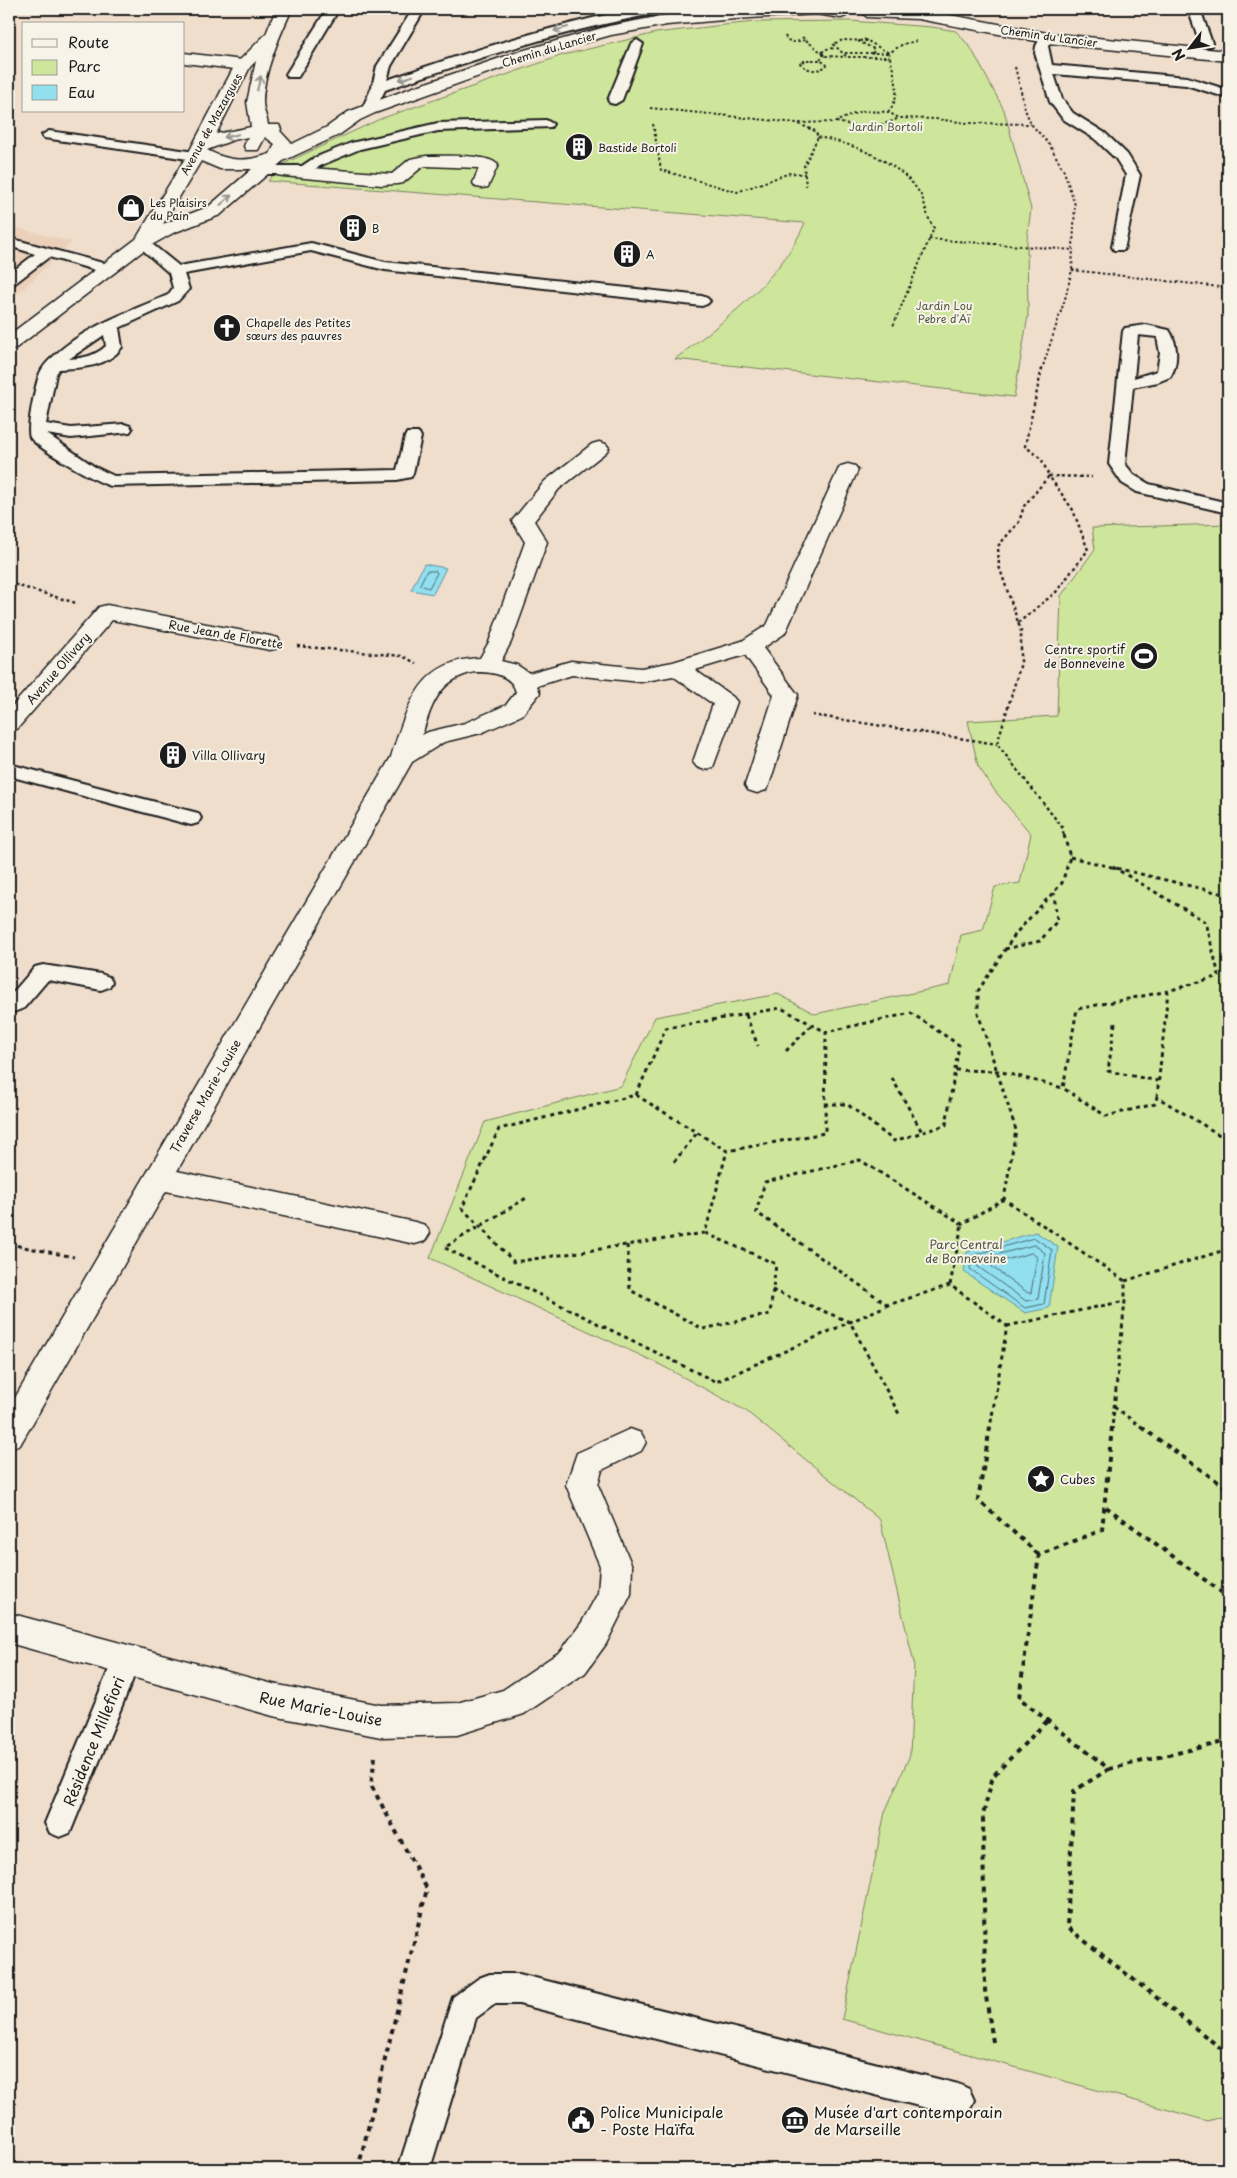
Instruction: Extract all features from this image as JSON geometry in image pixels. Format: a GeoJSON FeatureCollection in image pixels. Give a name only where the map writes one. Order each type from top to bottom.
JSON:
{"type":"FeatureCollection","features":[{"type":"Feature","properties":{"kind":"street","name":"Avenue de Mazargues"},"geometry":{"type":"LineString","coordinates":[[261,130],[255,96],[271,37],[284,9]]}},
{"type":"Feature","properties":{"kind":"street","name":"Chemin du Lancier"},"geometry":{"type":"LineString","coordinates":[[198,151],[220,164],[280,164],[354,116],[369,109],[426,88],[662,13],[741,11],[759,14],[816,9],[872,14],[898,12],[1047,38],[1228,56]]}},
{"type":"Feature","properties":{"kind":"street"},"geometry":{"type":"LineString","coordinates":[[872,14],[889,9]]}},
{"type":"Feature","properties":{"kind":"street","name":"Chemin du Lancier"},"geometry":{"type":"LineString","coordinates":[[936,9],[984,19],[1228,46]]}},
{"type":"Feature","properties":{"kind":"street","name":"Avenue de Mazargues"},"geometry":{"type":"LineString","coordinates":[[142,243],[198,151],[243,65],[271,37]]}},
{"type":"Feature","properties":{"kind":"street"},"geometry":{"type":"LineString","coordinates":[[185,58],[243,65]]}},
{"type":"Feature","properties":{"kind":"street","name":"Chemin du Lancier"},"geometry":{"type":"LineString","coordinates":[[198,151],[230,136],[354,116]]}},
{"type":"Feature","properties":{"kind":"street"},"geometry":{"type":"LineString","coordinates":[[218,183],[238,165],[261,130],[275,135],[284,143],[280,164],[382,180],[397,178],[416,163],[426,161],[484,163],[490,165],[482,183]]}},
{"type":"Feature","properties":{"kind":"street","name":"Avenue de Mazargues"},"geometry":{"type":"LineString","coordinates":[[167,228],[214,211],[261,170],[280,164]]}},
{"type":"Feature","properties":{"kind":"street","name":"Avenue de Mazargues"},"geometry":{"type":"LineString","coordinates":[[10,343],[142,243],[167,228],[200,199]]}},
{"type":"Feature","properties":{"kind":"street"},"geometry":{"type":"LineString","coordinates":[[488,664],[500,642],[536,542],[523,521],[552,485],[600,448]]}},
{"type":"Feature","properties":{"kind":"street"},"geometry":{"type":"LineString","coordinates":[[525,682],[571,668],[641,674],[676,668],[750,646],[776,629],[848,470]]}},
{"type":"Feature","properties":{"kind":"street","name":"Rue Jean de Florette"},"geometry":{"type":"LineString","coordinates":[[107,612],[270,643]]}},
{"type":"Feature","properties":{"kind":"street","name":"Avenue Ollivary"},"geometry":{"type":"LineString","coordinates":[[9,724],[107,612]]}},
{"type":"Feature","properties":{"kind":"street"},"geometry":{"type":"LineString","coordinates":[[750,646],[786,695],[757,785]]}},
{"type":"Feature","properties":{"kind":"street","name":"Traverse Marie-Louise"},"geometry":{"type":"LineString","coordinates":[[9,1436],[402,757],[428,690],[444,675],[467,666],[488,664],[508,669],[525,682],[528,693],[514,710],[473,728],[436,737],[402,757]]}},
{"type":"Feature","properties":{"kind":"street"},"geometry":{"type":"LineString","coordinates":[[676,668],[725,702],[705,762]]}},
{"type":"Feature","properties":{"kind":"street"},"geometry":{"type":"LineString","coordinates":[[158,1178],[415,1233]]}},
{"type":"Feature","properties":{"kind":"street","name":"Rue Marie-Louise"},"geometry":{"type":"LineString","coordinates":[[9,1628],[273,1700],[381,1721],[457,1719],[512,1703],[573,1662],[594,1633],[614,1594],[616,1566],[582,1485],[588,1462],[630,1442]]}},
{"type":"Feature","properties":{"kind":"lane"},"geometry":{"type":"LineString","coordinates":[[293,74],[333,9]]}},
{"type":"Feature","properties":{"kind":"lane"},"geometry":{"type":"LineString","coordinates":[[369,109],[379,87],[384,66],[419,9]]}},
{"type":"Feature","properties":{"kind":"lane"},"geometry":{"type":"LineString","coordinates":[[1194,9],[1206,43]]}},
{"type":"Feature","properties":{"kind":"lane","name":"Chemin du Lancier"},"geometry":{"type":"LineString","coordinates":[[379,87],[571,26],[619,15],[662,13]]}},
{"type":"Feature","properties":{"kind":"lane"},"geometry":{"type":"LineString","coordinates":[[1047,38],[1042,46],[1055,100],[1068,116],[1100,136],[1122,157],[1132,175],[1119,247]]}},
{"type":"Feature","properties":{"kind":"lane"},"geometry":{"type":"LineString","coordinates":[[615,100],[637,44]]}},
{"type":"Feature","properties":{"kind":"lane"},"geometry":{"type":"LineString","coordinates":[[1047,70],[1188,81],[1228,94]]}},
{"type":"Feature","properties":{"kind":"lane"},"geometry":{"type":"LineString","coordinates":[[69,138],[83,124]]}},
{"type":"Feature","properties":{"kind":"lane"},"geometry":{"type":"LineString","coordinates":[[280,164],[305,170],[344,150],[428,129],[463,125],[546,124]]}},
{"type":"Feature","properties":{"kind":"lane"},"geometry":{"type":"LineString","coordinates":[[49,135],[198,151]]}},
{"type":"Feature","properties":{"kind":"lane"},"geometry":{"type":"LineString","coordinates":[[9,242],[109,269]]}},
{"type":"Feature","properties":{"kind":"lane"},"geometry":{"type":"LineString","coordinates":[[142,243],[176,271],[181,290],[173,298],[88,337],[53,365],[48,373],[37,428],[38,436],[89,471],[236,468],[257,479],[396,476],[405,473],[413,437]]}},
{"type":"Feature","properties":{"kind":"lane"},"geometry":{"type":"LineString","coordinates":[[176,271],[310,247],[385,266],[702,301]]}},
{"type":"Feature","properties":{"kind":"lane"},"geometry":{"type":"LineString","coordinates":[[9,281],[46,252]]}},
{"type":"Feature","properties":{"kind":"lane"},"geometry":{"type":"LineString","coordinates":[[53,365],[92,362],[105,357],[114,348],[111,327]]}},
{"type":"Feature","properties":{"kind":"lane"},"geometry":{"type":"LineString","coordinates":[[1126,384],[1117,464],[1128,479],[1143,488],[1228,508]]}},
{"type":"Feature","properties":{"kind":"lane"},"geometry":{"type":"LineString","coordinates":[[37,428],[71,433],[124,429]]}},
{"type":"Feature","properties":{"kind":"lane"},"geometry":{"type":"LineString","coordinates":[[9,770],[191,818]]}},
{"type":"Feature","properties":{"kind":"lane"},"geometry":{"type":"LineString","coordinates":[[9,1006],[16,1003],[43,972],[101,982]]}},
{"type":"Feature","properties":{"kind":"lane","name":"Résidence Millefiori"},"geometry":{"type":"LineString","coordinates":[[60,1823],[127,1659]]}},
{"type":"Feature","properties":{"kind":"lane"},"geometry":{"type":"LineString","coordinates":[[414,2169],[464,2008],[490,1990],[519,1990],[958,2100]]}},
{"type":"Feature","properties":{"kind":"path"},"geometry":{"type":"LineString","coordinates":[[790,32],[784,35],[787,40],[794,42],[806,40]]}},
{"type":"Feature","properties":{"kind":"path"},"geometry":{"type":"LineString","coordinates":[[807,34],[800,35],[826,56],[889,58]]}},
{"type":"Feature","properties":{"kind":"path"},"geometry":{"type":"LineString","coordinates":[[835,48],[833,44],[843,40],[870,42]]}},
{"type":"Feature","properties":{"kind":"path"},"geometry":{"type":"LineString","coordinates":[[855,40],[874,49],[873,53]]}},
{"type":"Feature","properties":{"kind":"path"},"geometry":{"type":"LineString","coordinates":[[820,60],[826,49],[835,48],[845,53],[889,53],[903,44],[919,41]]}},
{"type":"Feature","properties":{"kind":"path"},"geometry":{"type":"LineString","coordinates":[[845,53],[847,57]]}},
{"type":"Feature","properties":{"kind":"path"},"geometry":{"type":"LineString","coordinates":[[888,112],[892,109],[899,92],[889,53]]}},
{"type":"Feature","properties":{"kind":"path"},"geometry":{"type":"LineString","coordinates":[[807,60],[820,60],[827,65],[824,69],[815,71],[804,68],[800,63],[807,60]]}},
{"type":"Feature","properties":{"kind":"path"},"geometry":{"type":"LineString","coordinates":[[1015,67],[1026,112],[1031,124],[1049,144],[1064,171],[1075,205],[1072,270],[1039,378],[1025,446],[1042,460],[1049,476],[1067,497],[1083,531],[1088,550],[1056,592],[1018,623]]}},
{"type":"Feature","properties":{"kind":"path"},"geometry":{"type":"LineString","coordinates":[[650,108],[797,123],[835,122],[868,129],[880,127],[899,118],[935,119],[967,123],[1031,124]]}},
{"type":"Feature","properties":{"kind":"path"},"geometry":{"type":"LineString","coordinates":[[835,122],[861,111],[888,112],[899,118]]}},
{"type":"Feature","properties":{"kind":"path"},"geometry":{"type":"LineString","coordinates":[[797,123],[816,131],[818,137],[804,166],[806,186]]}},
{"type":"Feature","properties":{"kind":"path"},"geometry":{"type":"LineString","coordinates":[[653,124],[662,170],[737,192],[790,173],[805,174]]}},
{"type":"Feature","properties":{"kind":"path"},"geometry":{"type":"LineString","coordinates":[[818,137],[829,138],[853,147],[886,163],[905,176],[918,190],[925,204],[926,215],[934,228],[894,326]]}},
{"type":"Feature","properties":{"kind":"path"},"geometry":{"type":"LineString","coordinates":[[929,239],[1074,250]]}},
{"type":"Feature","properties":{"kind":"path"},"geometry":{"type":"LineString","coordinates":[[1072,270],[1228,288]]}},
{"type":"Feature","properties":{"kind":"path"},"geometry":{"type":"LineString","coordinates":[[1049,476],[1094,477],[1123,472]]}},
{"type":"Feature","properties":{"kind":"path"},"geometry":{"type":"LineString","coordinates":[[997,744],[1021,663],[1021,631],[999,566],[998,546],[1019,522],[1024,506],[1049,476]]}},
{"type":"Feature","properties":{"kind":"path"},"geometry":{"type":"LineString","coordinates":[[9,583],[107,612]]}},
{"type":"Feature","properties":{"kind":"path","name":"Rue Jean de Florette"},"geometry":{"type":"LineString","coordinates":[[270,643],[402,656],[444,675]]}},
{"type":"Feature","properties":{"kind":"path"},"geometry":{"type":"LineString","coordinates":[[782,710],[997,744],[1062,827],[1070,857],[1062,883],[1016,934],[978,991],[978,1013],[1016,1130],[1004,1199],[962,1224],[950,1285]]}},
{"type":"Feature","properties":{"kind":"path"},"geometry":{"type":"LineString","coordinates":[[1070,857],[1228,896]]}},
{"type":"Feature","properties":{"kind":"path"},"geometry":{"type":"LineString","coordinates":[[1063,1088],[1077,1009],[1168,991],[1219,976],[1206,922],[1113,867]]}},
{"type":"Feature","properties":{"kind":"path"},"geometry":{"type":"LineString","coordinates":[[1005,950],[1040,941],[1058,921],[1054,892]]}},
{"type":"Feature","properties":{"kind":"path"},"geometry":{"type":"LineString","coordinates":[[955,1070],[998,1071],[1063,1088],[1106,1116],[1155,1104],[1168,991]]}},
{"type":"Feature","properties":{"kind":"path"},"geometry":{"type":"LineString","coordinates":[[636,1095],[666,1028],[781,1008],[826,1032],[911,1013],[960,1045],[946,1125],[894,1141],[847,1104],[825,1104]]}},
{"type":"Feature","properties":{"kind":"path"},"geometry":{"type":"LineString","coordinates":[[746,1014],[758,1046]]}},
{"type":"Feature","properties":{"kind":"path"},"geometry":{"type":"LineString","coordinates":[[1115,1023],[1108,1071],[1158,1081]]}},
{"type":"Feature","properties":{"kind":"path"},"geometry":{"type":"LineString","coordinates":[[786,1050],[812,1025]]}},
{"type":"Feature","properties":{"kind":"path"},"geometry":{"type":"LineString","coordinates":[[627,1245],[630,1290],[703,1329],[770,1314],[776,1264],[705,1233],[514,1262],[462,1208],[499,1129],[636,1095],[726,1151],[824,1133],[826,1032]]}},
{"type":"Feature","properties":{"kind":"path"},"geometry":{"type":"LineString","coordinates":[[892,1078],[922,1132]]}},
{"type":"Feature","properties":{"kind":"path"},"geometry":{"type":"LineString","coordinates":[[1157,1097],[1228,1140]]}},
{"type":"Feature","properties":{"kind":"path"},"geometry":{"type":"LineString","coordinates":[[674,1162],[698,1133]]}},
{"type":"Feature","properties":{"kind":"path"},"geometry":{"type":"LineString","coordinates":[[705,1233],[726,1151]]}},
{"type":"Feature","properties":{"kind":"path"},"geometry":{"type":"LineString","coordinates":[[888,1305],[756,1212],[766,1182],[860,1160],[962,1224]]}},
{"type":"Feature","properties":{"kind":"path"},"geometry":{"type":"LineString","coordinates":[[445,1248],[528,1197]]}},
{"type":"Feature","properties":{"kind":"path"},"geometry":{"type":"LineString","coordinates":[[1004,1199],[1125,1281]]}},
{"type":"Feature","properties":{"kind":"path"},"geometry":{"type":"LineString","coordinates":[[415,1233],[716,1382],[888,1305],[950,1285]]}},
{"type":"Feature","properties":{"kind":"path"},"geometry":{"type":"LineString","coordinates":[[9,1244],[108,1263]]}},
{"type":"Feature","properties":{"kind":"path"},"geometry":{"type":"LineString","coordinates":[[1125,1281],[1228,1249]]}},
{"type":"Feature","properties":{"kind":"path"},"geometry":{"type":"LineString","coordinates":[[1039,1555],[1102,1530],[1106,1507],[1125,1301],[1125,1281]]}},
{"type":"Feature","properties":{"kind":"path"},"geometry":{"type":"LineString","coordinates":[[950,1285],[1007,1326],[1125,1301]]}},
{"type":"Feature","properties":{"kind":"path"},"geometry":{"type":"LineString","coordinates":[[772,1290],[850,1322],[899,1414]]}},
{"type":"Feature","properties":{"kind":"path"},"geometry":{"type":"LineString","coordinates":[[1007,1326],[978,1500],[1039,1555]]}},
{"type":"Feature","properties":{"kind":"path"},"geometry":{"type":"LineString","coordinates":[[1114,1407],[1228,1489]]}},
{"type":"Feature","properties":{"kind":"path"},"geometry":{"type":"LineString","coordinates":[[1106,1507],[1228,1597]]}},
{"type":"Feature","properties":{"kind":"path"},"geometry":{"type":"LineString","coordinates":[[1039,1555],[1019,1698],[1109,1769]]}},
{"type":"Feature","properties":{"kind":"path"},"geometry":{"type":"LineString","coordinates":[[992,2042],[985,1990],[983,1815],[993,1776],[1048,1720]]}},
{"type":"Feature","properties":{"kind":"path"},"geometry":{"type":"LineString","coordinates":[[358,2169],[426,1889],[371,1785],[381,1721]]}},
{"type":"Feature","properties":{"kind":"path"},"geometry":{"type":"LineString","coordinates":[[1228,1741],[1109,1769],[1074,1791],[1067,1927],[1228,2054]]}},
{"type":"Feature","properties":{"kind":"shaded area"},"geometry":{"type":"Polygon","coordinates":[[[9,226],[72,242],[17,295],[9,293],[9,226]]]}},
{"type":"Feature","properties":{"kind":"green space","name":"Jardin Bortoli"},"geometry":{"type":"Polygon","coordinates":[[[849,21],[932,27],[956,31],[971,48],[1004,110],[1031,209],[1027,239],[1028,316],[1014,397],[675,359],[749,299],[781,264],[805,223],[268,181],[281,165],[380,119],[563,55],[656,33],[756,22],[849,21]]]}},
{"type":"Feature","properties":{"kind":"green space","name":"Parc Central de Bonneveine"},"geometry":{"type":"Polygon","coordinates":[[[1228,524],[1228,2115],[1208,2121],[842,2019],[885,1812],[910,1755],[914,1663],[880,1520],[746,1411],[657,1363],[430,1258],[485,1122],[621,1086],[655,1017],[778,994],[815,1014],[950,985],[961,935],[983,930],[995,887],[1020,883],[1031,834],[995,791],[978,766],[968,721],[1057,716],[1061,596],[1095,549],[1092,528],[1228,524]]]}},
{"type":"Feature","properties":{"kind":"water"},"geometry":{"type":"Polygon","coordinates":[[[424,564],[446,568],[433,594],[411,590],[424,564]]]}},
{"type":"Feature","properties":{"kind":"water"},"geometry":{"type":"Polygon","coordinates":[[[1036,1232],[1058,1247],[1049,1308],[1025,1313],[964,1272],[967,1252],[1036,1232]]]}},
{"type":"Feature","properties":{"kind":"place","name":"Bastide Bortoli"},"geometry":{"type":"Point","coordinates":[579,147]}},
{"type":"Feature","properties":{"kind":"place","name":"Les Plaisirs du Pain"},"geometry":{"type":"Point","coordinates":[131,208]}},
{"type":"Feature","properties":{"kind":"place","name":"B"},"geometry":{"type":"Point","coordinates":[353,228]}},
{"type":"Feature","properties":{"kind":"place","name":"A"},"geometry":{"type":"Point","coordinates":[627,254]}},
{"type":"Feature","properties":{"kind":"place","name":"Chapelle des Petites sœurs des pauvres"},"geometry":{"type":"Point","coordinates":[227,328]}},
{"type":"Feature","properties":{"kind":"place","name":"Centre sportif de Bonneveine"},"geometry":{"type":"Point","coordinates":[1144,656]}},
{"type":"Feature","properties":{"kind":"place","name":"Villa Ollivary"},"geometry":{"type":"Point","coordinates":[173,755]}},
{"type":"Feature","properties":{"kind":"place","name":"Cubes"},"geometry":{"type":"Point","coordinates":[1041,1479]}},
{"type":"Feature","properties":{"kind":"place","name":"Police Municipale - Poste Haïfa"},"geometry":{"type":"Point","coordinates":[581,2120]}},
{"type":"Feature","properties":{"kind":"place","name":"Musée d'art contemporain de Marseille"},"geometry":{"type":"Point","coordinates":[795,2120]}},
{"type":"Feature","properties":{"kind":"park label","name":"Jardin Lou Pebre d'Aï"},"geometry":{"type":"Point","coordinates":[944,311]}}]}
